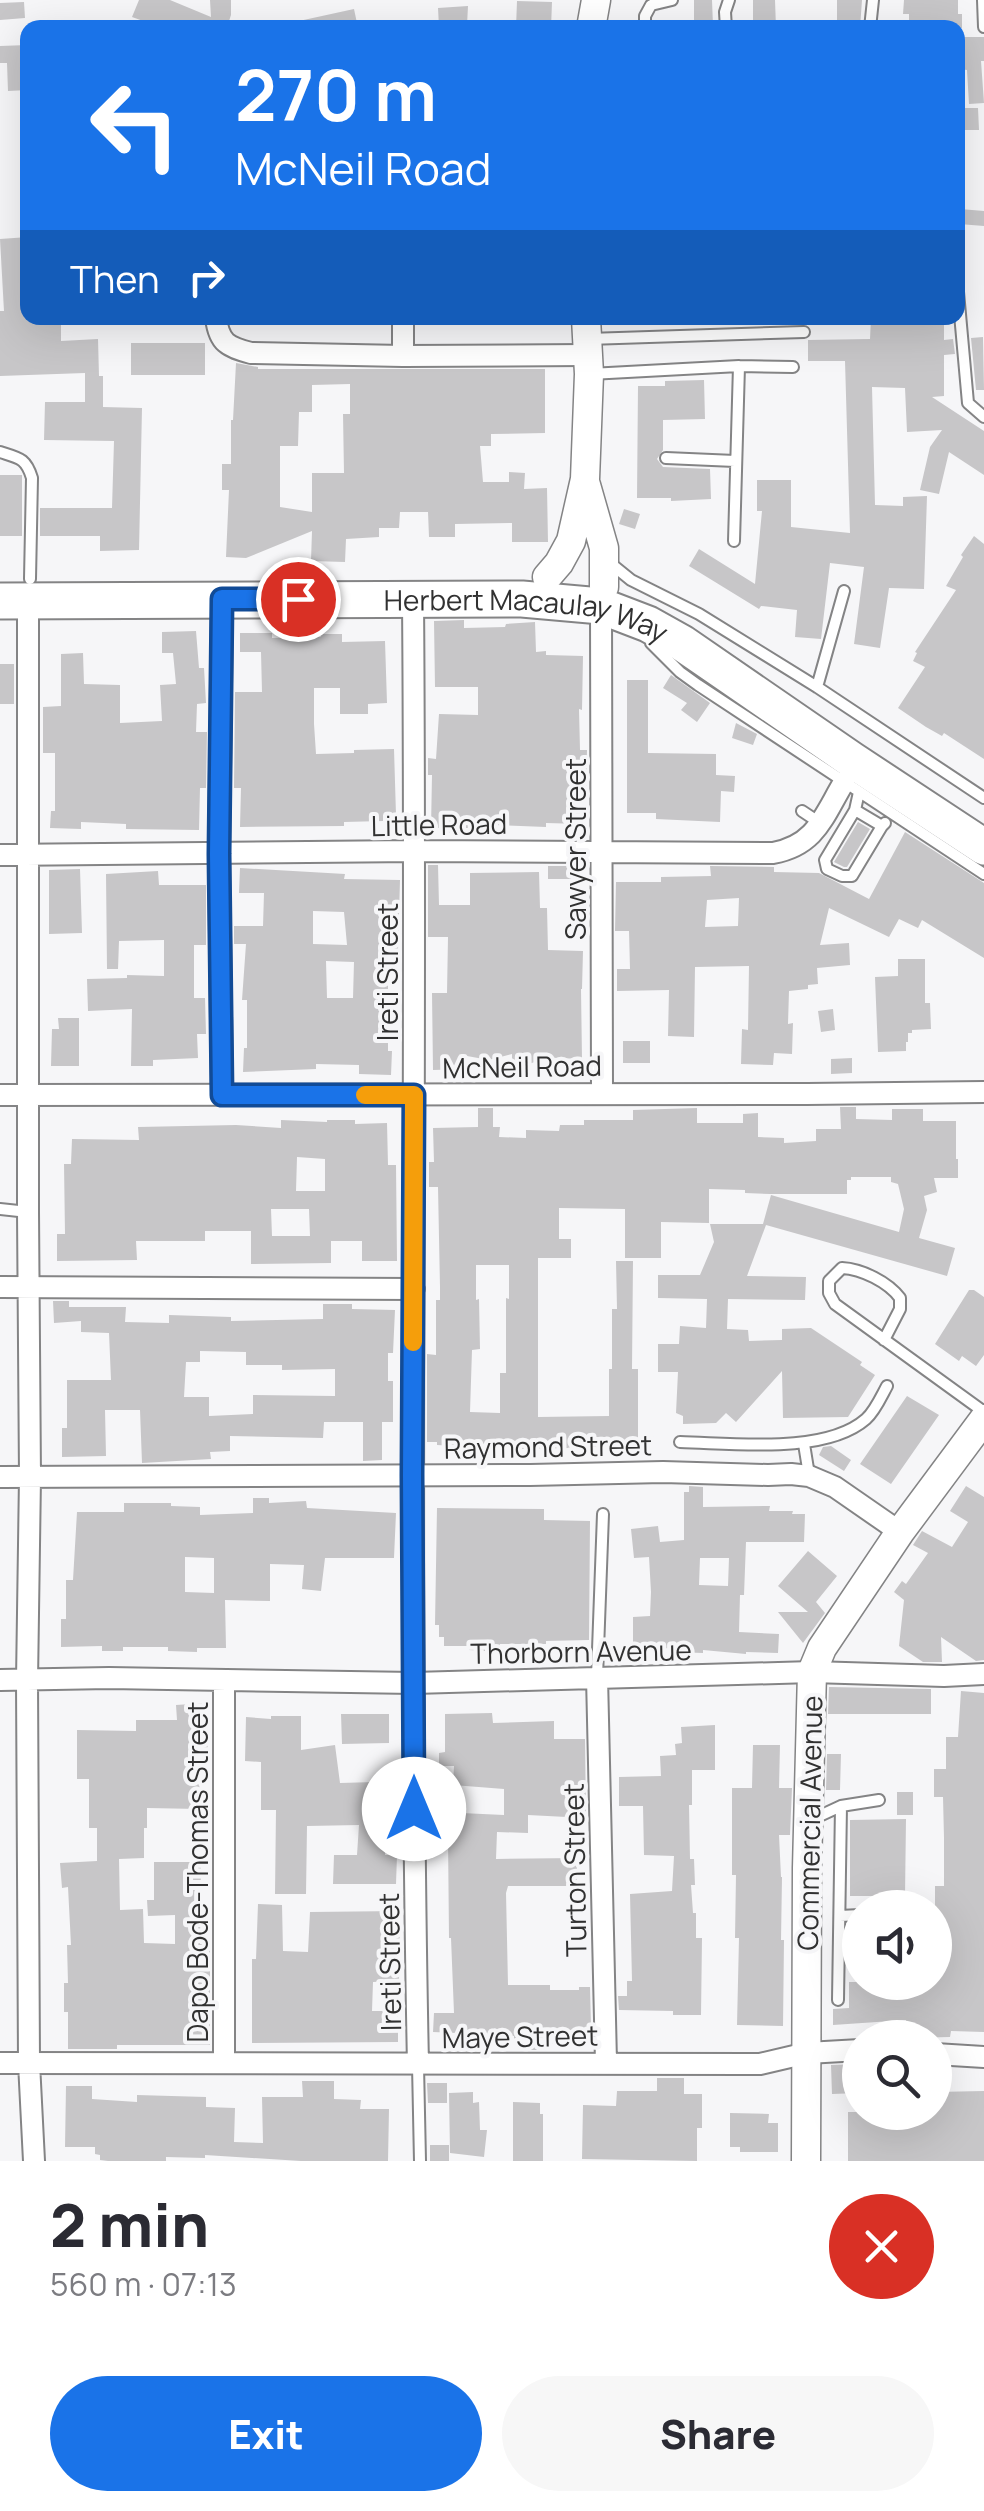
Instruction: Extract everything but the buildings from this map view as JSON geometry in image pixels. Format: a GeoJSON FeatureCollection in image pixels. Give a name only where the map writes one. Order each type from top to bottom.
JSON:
{"type":"FeatureCollection","features":[{"type":"Feature","properties":{"kind":"highway","name":"Herbert Macaulay Way"},"geometry":{"type":"LineString","coordinates":[[14,591],[546,577],[614,588],[687,623],[749,668],[984,821]]}},
{"type":"Feature","properties":{"kind":"highway","name":"Herbert Macaulay Way"},"geometry":{"type":"LineString","coordinates":[[14,591],[222,599],[522,599],[614,588]]}},
{"type":"Feature","properties":{"kind":"highway","name":"Herbert Macaulay Way"},"geometry":{"type":"LineString","coordinates":[[614,588],[648,624],[984,846]]}},
{"type":"Feature","properties":{"kind":"street"},"geometry":{"type":"LineString","coordinates":[[217,325],[230,348],[251,352],[403,356],[587,346],[585,479],[571,541],[546,577]]}},
{"type":"Feature","properties":{"kind":"street"},"geometry":{"type":"LineString","coordinates":[[403,325],[403,356]]}},
{"type":"Feature","properties":{"kind":"street"},"geometry":{"type":"LineString","coordinates":[[585,479],[614,588]]}},
{"type":"Feature","properties":{"kind":"street","name":"Sawyer Street"},"geometry":{"type":"LineString","coordinates":[[602,1093],[603,852],[614,588]]}},
{"type":"Feature","properties":{"kind":"street"},"geometry":{"type":"LineString","coordinates":[[14,591],[28,856],[27,1681],[29,2064],[34,2161]]}},
{"type":"Feature","properties":{"kind":"street"},"geometry":{"type":"LineString","coordinates":[[222,599],[222,1095]]}},
{"type":"Feature","properties":{"kind":"street","name":"Ireti Street"},"geometry":{"type":"LineString","coordinates":[[413,599],[412,1475],[418,2065]]}},
{"type":"Feature","properties":{"kind":"street","name":"Little Road"},"geometry":{"type":"LineString","coordinates":[[0,855],[773,853],[792,849],[807,840],[811,817],[852,787]]}},
{"type":"Feature","properties":{"kind":"street","name":"McNeil Road"},"geometry":{"type":"LineString","coordinates":[[0,1094],[984,1092]]}},
{"type":"Feature","properties":{"kind":"street"},"geometry":{"type":"LineString","coordinates":[[0,1288],[414,1289]]}},
{"type":"Feature","properties":{"kind":"street","name":"Commercial Avenue"},"geometry":{"type":"LineString","coordinates":[[806,2161],[812,1672],[822,1648],[984,1416]]}},
{"type":"Feature","properties":{"kind":"street","name":"Raymond Street"},"geometry":{"type":"LineString","coordinates":[[0,1477],[791,1474],[809,1476],[835,1487],[900,1532]]}},
{"type":"Feature","properties":{"kind":"street","name":"Thorborn Avenue"},"geometry":{"type":"LineString","coordinates":[[0,1680],[414,1683],[812,1672],[984,1674]]}},
{"type":"Feature","properties":{"kind":"street","name":"Turton Street"},"geometry":{"type":"LineString","coordinates":[[596,1677],[606,2062]]}},
{"type":"Feature","properties":{"kind":"street","name":"Dapo Bode-Thomas Street"},"geometry":{"type":"LineString","coordinates":[[224,1681],[224,2064]]}},
{"type":"Feature","properties":{"kind":"street","name":"Maye Street"},"geometry":{"type":"LineString","coordinates":[[0,2063],[760,2064],[806,2053],[842,2051]]}},
{"type":"Feature","properties":{"kind":"street"},"geometry":{"type":"LineString","coordinates":[[952,2055],[984,2058]]}},
{"type":"Feature","properties":{"kind":"lane"},"geometry":{"type":"LineString","coordinates":[[644,20],[652,5],[672,0]]}},
{"type":"Feature","properties":{"kind":"lane"},"geometry":{"type":"LineString","coordinates":[[983,0],[984,27]]}},
{"type":"Feature","properties":{"kind":"lane"},"geometry":{"type":"LineString","coordinates":[[961,325],[968,402],[984,417]]}},
{"type":"Feature","properties":{"kind":"lane"},"geometry":{"type":"LineString","coordinates":[[587,346],[804,332]]}},
{"type":"Feature","properties":{"kind":"lane"},"geometry":{"type":"LineString","coordinates":[[587,346],[739,366],[793,368]]}},
{"type":"Feature","properties":{"kind":"lane"},"geometry":{"type":"LineString","coordinates":[[734,542],[739,366]]}},
{"type":"Feature","properties":{"kind":"lane"},"geometry":{"type":"LineString","coordinates":[[0,452],[21,459],[32,478],[14,591]]}},
{"type":"Feature","properties":{"kind":"lane"},"geometry":{"type":"LineString","coordinates":[[666,458],[736,460]]}},
{"type":"Feature","properties":{"kind":"lane"},"geometry":{"type":"LineString","coordinates":[[614,588],[699,614],[984,798]]}},
{"type":"Feature","properties":{"kind":"lane"},"geometry":{"type":"LineString","coordinates":[[614,588],[680,672],[984,874]]}},
{"type":"Feature","properties":{"kind":"lane"},"geometry":{"type":"LineString","coordinates":[[817,687],[844,591]]}},
{"type":"Feature","properties":{"kind":"lane"},"geometry":{"type":"LineString","coordinates":[[852,787],[854,810],[826,860],[827,869],[852,876],[882,826],[895,816]]}},
{"type":"Feature","properties":{"kind":"lane"},"geometry":{"type":"LineString","coordinates":[[854,810],[882,826]]}},
{"type":"Feature","properties":{"kind":"lane"},"geometry":{"type":"LineString","coordinates":[[0,1210],[28,1212]]}},
{"type":"Feature","properties":{"kind":"lane"},"geometry":{"type":"LineString","coordinates":[[884,1340],[900,1309],[900,1298],[891,1288],[854,1269],[842,1268],[830,1281],[829,1293],[835,1304],[984,1416]]}},
{"type":"Feature","properties":{"kind":"lane"},"geometry":{"type":"LineString","coordinates":[[680,1442],[804,1444],[854,1429],[870,1416],[887,1386]]}},
{"type":"Feature","properties":{"kind":"lane"},"geometry":{"type":"LineString","coordinates":[[804,1444],[809,1476]]}},
{"type":"Feature","properties":{"kind":"lane"},"geometry":{"type":"LineString","coordinates":[[596,1677],[603,1514]]}},
{"type":"Feature","properties":{"kind":"lane"},"geometry":{"type":"LineString","coordinates":[[808,1822],[841,1806],[879,1800]]}},
{"type":"Feature","properties":{"kind":"lane"},"geometry":{"type":"LineString","coordinates":[[838,2000],[841,1806]]}},
{"type":"Feature","properties":{"kind":"lane"},"geometry":{"type":"LineString","coordinates":[[418,2065],[420,2161]]}},
{"type":"Feature","properties":{"kind":"slow traffic"},"geometry":{"type":"LineString","coordinates":[[365,1095],[414,1095],[413,1342]]}},
{"type":"Feature","properties":{"kind":"route"},"geometry":{"type":"LineString","coordinates":[[298,599],[222,599],[222,1095],[414,1095],[414,1809]]}}]}
